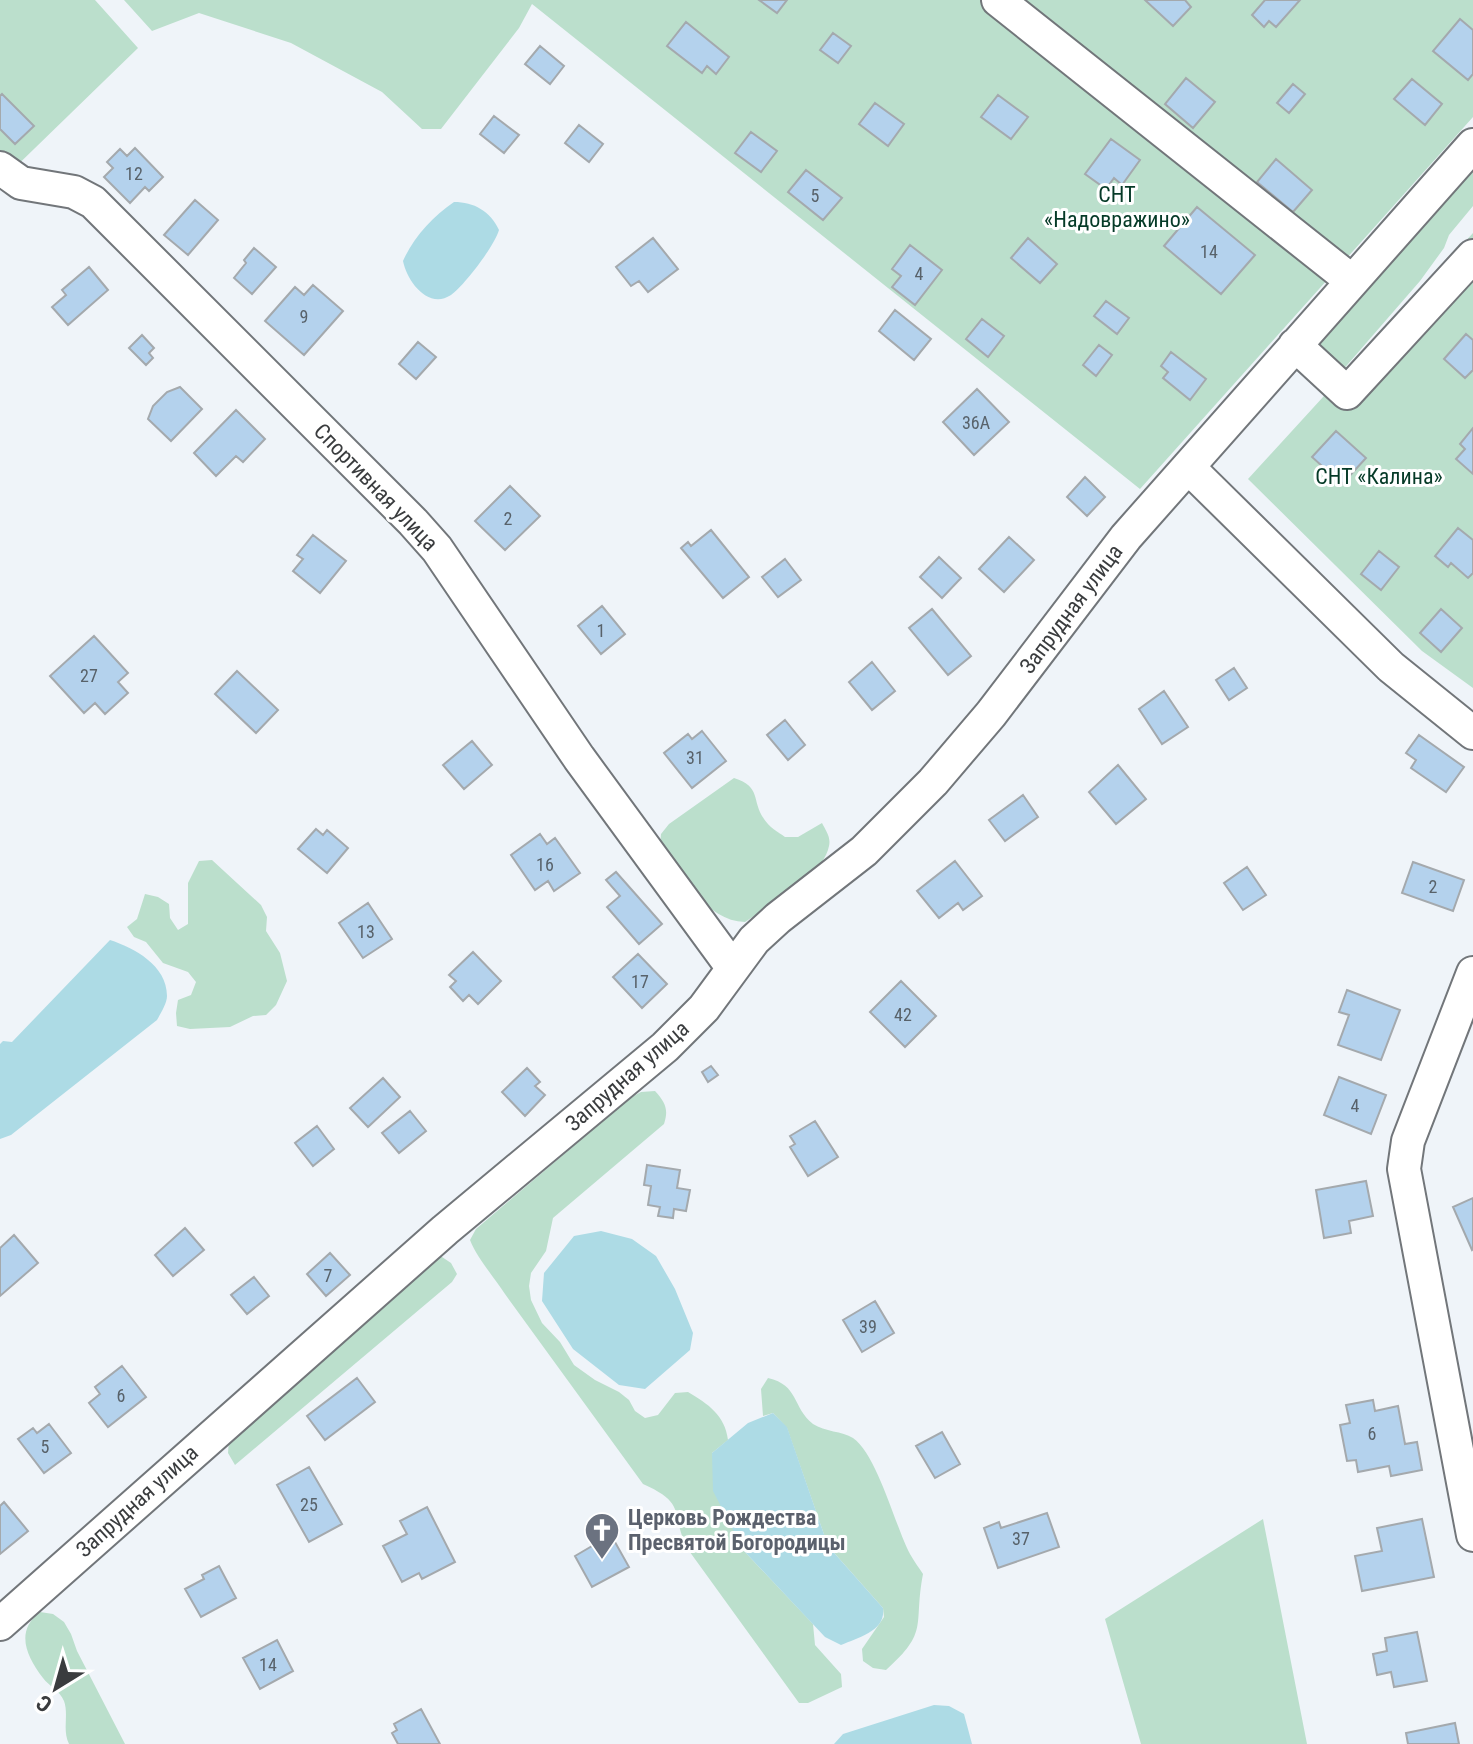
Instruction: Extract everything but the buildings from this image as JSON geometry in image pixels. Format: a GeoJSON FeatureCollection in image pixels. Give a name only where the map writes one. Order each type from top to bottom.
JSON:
{"type":"FeatureCollection","features":[{"type":"Feature","properties":{"kind":"street"},"geometry":{"type":"LineString","coordinates":[[998,0],[1352,281]]}},
{"type":"Feature","properties":{"kind":"street","name":"Запрудная улица"},"geometry":{"type":"LineString","coordinates":[[0,1624],[445,1230],[665,1047],[704,1008],[732,967],[762,933],[864,851],[933,782],[991,714],[1126,537],[1473,145]]}},
{"type":"Feature","properties":{"kind":"street","name":"Спортивная улица"},"geometry":{"type":"LineString","coordinates":[[0,168],[21,183],[74,192],[93,202],[413,522],[437,549],[579,758],[732,967]]}},
{"type":"Feature","properties":{"kind":"street"},"geometry":{"type":"LineString","coordinates":[[1295,345],[1347,393],[1473,256]]}},
{"type":"Feature","properties":{"kind":"street"},"geometry":{"type":"LineString","coordinates":[[1188,467],[1391,667],[1473,733]]}},
{"type":"Feature","properties":{"kind":"street"},"geometry":{"type":"LineString","coordinates":[[1473,973],[1408,1141],[1404,1169],[1473,1535]]}},
{"type":"Feature","properties":{"kind":"green space"},"geometry":{"type":"Polygon","coordinates":[[[0,0],[95,0],[138,48],[0,182],[0,0]]]}},
{"type":"Feature","properties":{"kind":"green space","name":"СНТ «Надовражино»"},"geometry":{"type":"Polygon","coordinates":[[[124,0],[1473,0],[1473,117],[1140,489],[532,4],[519,28],[441,129],[422,129],[382,92],[291,43],[199,13],[152,31],[124,0]]]}},
{"type":"Feature","properties":{"kind":"green space"},"geometry":{"type":"Polygon","coordinates":[[[1473,164],[1473,206],[1449,235],[1444,248],[1420,281],[1341,372],[1320,357],[1318,343],[1473,164]]]}},
{"type":"Feature","properties":{"kind":"green space","name":"СНТ «Калина»"},"geometry":{"type":"Polygon","coordinates":[[[1473,233],[1473,688],[1422,651],[1248,479],[1473,233]]]}},
{"type":"Feature","properties":{"kind":"green space"},"geometry":{"type":"Polygon","coordinates":[[[734,778],[749,786],[764,819],[785,837],[798,837],[822,823],[829,840],[825,857],[806,879],[745,922],[731,920],[707,905],[686,883],[660,847],[661,834],[669,824],[734,778]]]}},
{"type":"Feature","properties":{"kind":"green space"},"geometry":{"type":"Polygon","coordinates":[[[212,860],[261,905],[267,917],[266,931],[280,953],[287,981],[276,1005],[266,1015],[253,1016],[230,1027],[190,1029],[177,1026],[176,1013],[178,1000],[191,995],[196,982],[188,972],[163,963],[146,942],[134,937],[127,927],[137,919],[145,894],[169,904],[170,918],[178,930],[188,924],[188,883],[199,861],[212,860]]]}},
{"type":"Feature","properties":{"kind":"green space"},"geometry":{"type":"Polygon","coordinates":[[[655,1091],[665,1106],[664,1124],[553,1218],[546,1251],[531,1273],[531,1300],[542,1323],[560,1342],[574,1365],[619,1392],[645,1418],[658,1415],[675,1393],[688,1392],[719,1417],[728,1440],[712,1453],[744,1551],[813,1624],[815,1645],[841,1674],[842,1687],[808,1703],[799,1703],[687,1548],[672,1504],[643,1484],[486,1267],[470,1240],[476,1229],[630,1098],[641,1092],[655,1091]]]}},
{"type":"Feature","properties":{"kind":"green space"},"geometry":{"type":"Polygon","coordinates":[[[439,1255],[451,1263],[457,1274],[452,1282],[235,1465],[228,1453],[229,1440],[439,1255]]]}},
{"type":"Feature","properties":{"kind":"green space"},"geometry":{"type":"Polygon","coordinates":[[[768,1378],[778,1381],[790,1391],[813,1424],[849,1436],[862,1447],[878,1475],[904,1542],[923,1574],[914,1636],[900,1657],[886,1670],[873,1668],[863,1661],[862,1649],[884,1617],[883,1608],[828,1546],[787,1428],[773,1413],[763,1416],[761,1389],[768,1378]]]}},
{"type":"Feature","properties":{"kind":"green space"},"geometry":{"type":"Polygon","coordinates":[[[1263,1519],[1307,1744],[1141,1744],[1105,1619],[1263,1519]]]}},
{"type":"Feature","properties":{"kind":"green space"},"geometry":{"type":"Polygon","coordinates":[[[40,1612],[53,1614],[64,1622],[125,1744],[69,1744],[64,1701],[37,1670],[26,1644],[28,1627],[40,1612]]]}},
{"type":"Feature","properties":{"kind":"water"},"geometry":{"type":"Polygon","coordinates":[[[454,202],[481,209],[499,230],[485,255],[463,283],[451,295],[434,299],[414,285],[403,261],[424,228],[454,202]]]}},
{"type":"Feature","properties":{"kind":"water"},"geometry":{"type":"Polygon","coordinates":[[[110,940],[148,959],[161,975],[167,996],[157,1020],[11,1135],[0,1139],[0,1044],[3,1041],[12,1042],[110,940]]]}},
{"type":"Feature","properties":{"kind":"water"},"geometry":{"type":"Polygon","coordinates":[[[601,1231],[632,1239],[656,1256],[675,1289],[693,1333],[690,1350],[645,1389],[619,1385],[573,1349],[542,1301],[544,1273],[574,1236],[601,1231]]]}},
{"type":"Feature","properties":{"kind":"water"},"geometry":{"type":"Polygon","coordinates":[[[773,1413],[787,1427],[828,1546],[883,1608],[883,1616],[876,1628],[841,1645],[825,1637],[744,1551],[713,1491],[712,1453],[748,1423],[773,1413]]]}},
{"type":"Feature","properties":{"kind":"water"},"geometry":{"type":"Polygon","coordinates":[[[934,1705],[949,1706],[964,1714],[972,1744],[834,1744],[843,1734],[934,1705]]]}},
{"type":"Feature","properties":{"kind":"place","name":"Церковь Рождества Пресвятой Богородицы"},"geometry":{"type":"Point","coordinates":[602,1561]}}]}
